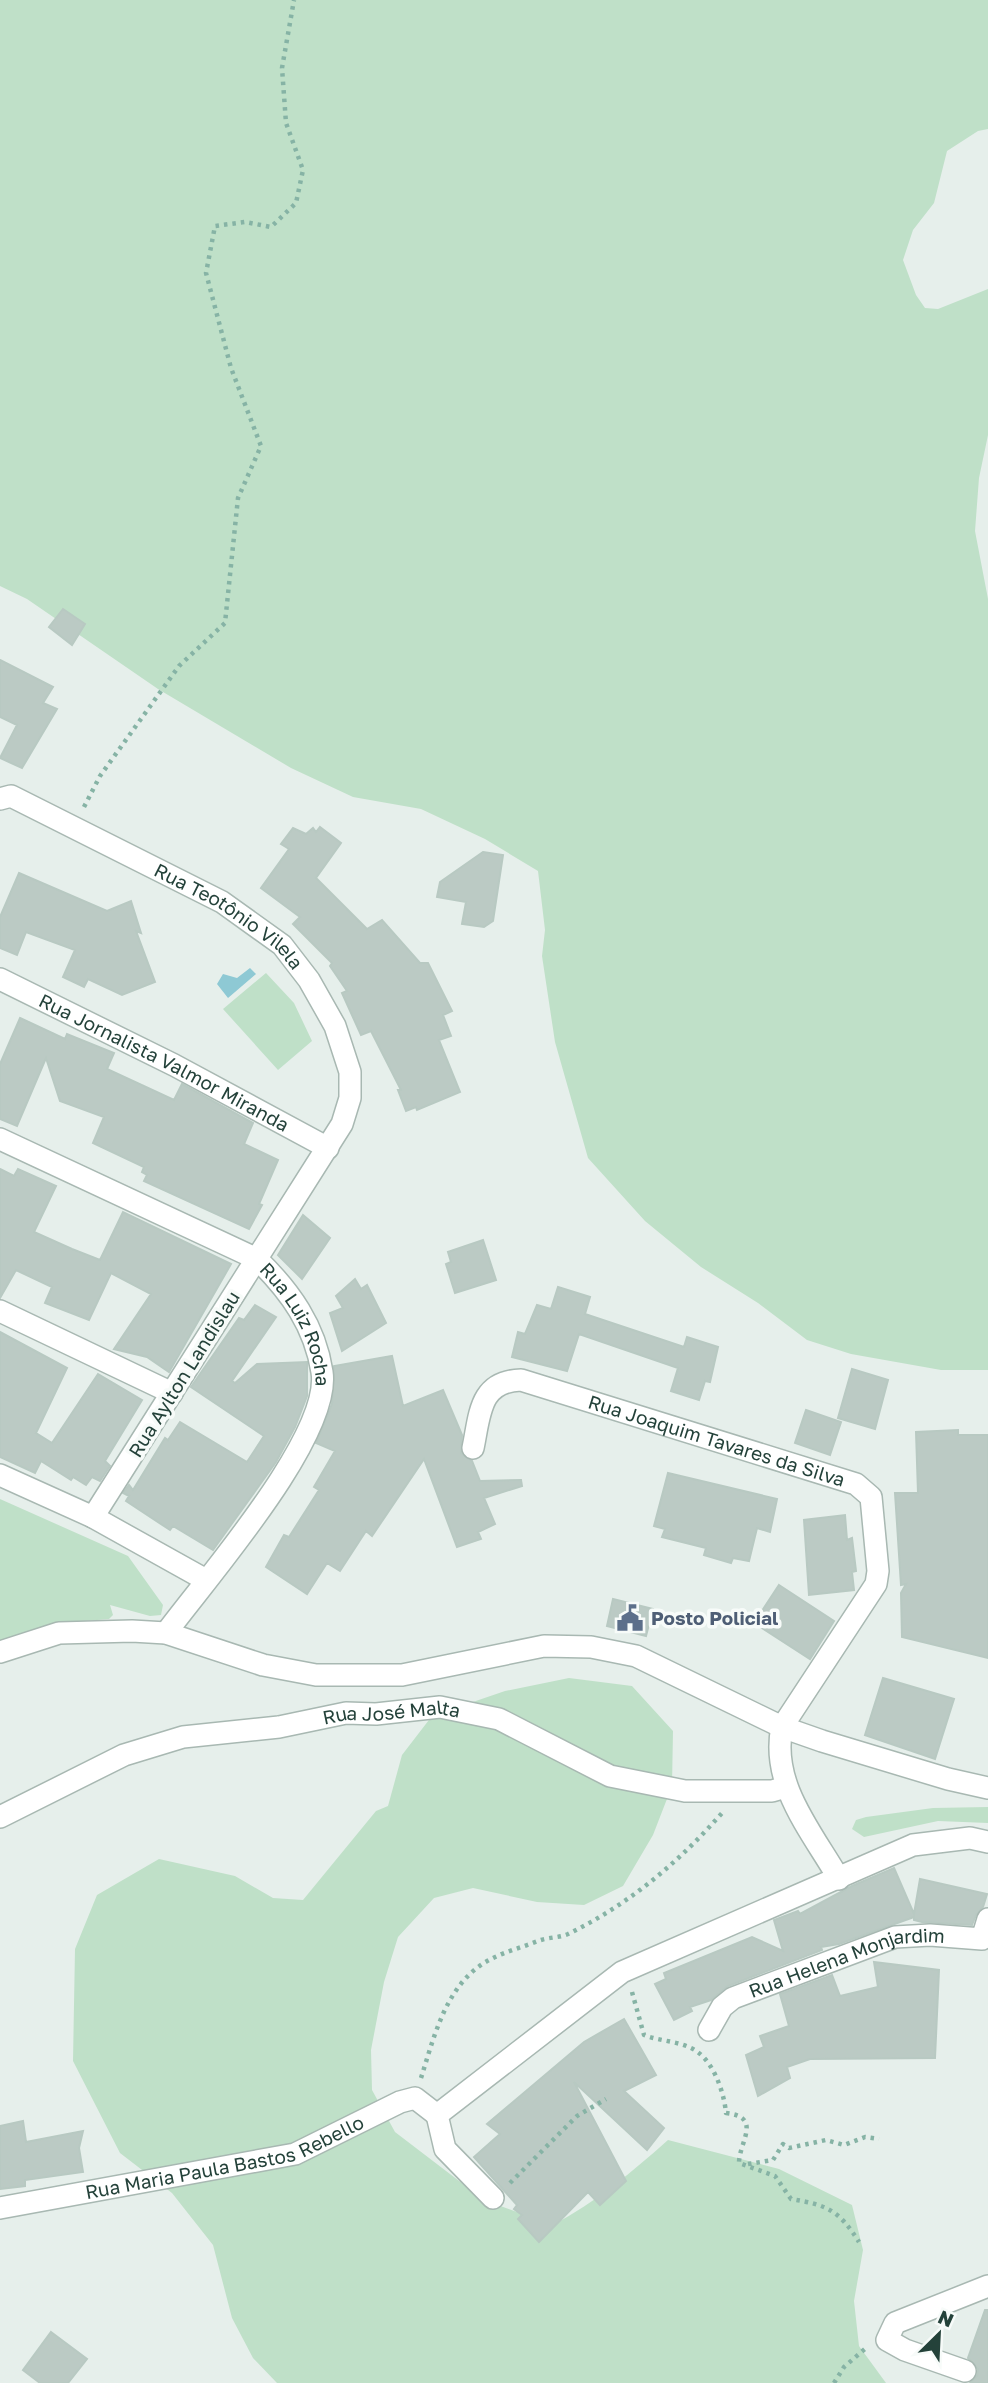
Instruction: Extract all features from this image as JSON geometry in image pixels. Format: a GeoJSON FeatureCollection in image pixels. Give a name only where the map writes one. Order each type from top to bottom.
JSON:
{"type":"FeatureCollection","features":[{"type":"Feature","properties":{"kind":"street","name":"Rua Teotônio Vilela"},"geometry":{"type":"LineString","coordinates":[[4,795],[73,825],[222,902],[282,945],[309,980],[335,1026],[350,1072],[350,1098],[342,1124]]}},
{"type":"Feature","properties":{"kind":"street","name":"Rua Jornalista Valmor Miranda"},"geometry":{"type":"LineString","coordinates":[[0,979],[174,1065],[328,1149]]}},
{"type":"Feature","properties":{"kind":"street","name":"Rua Aylton Landislau"},"geometry":{"type":"LineString","coordinates":[[93,1517],[342,1124]]}},
{"type":"Feature","properties":{"kind":"street","name":"Rua Luiz Rocha"},"geometry":{"type":"LineString","coordinates":[[0,1139],[257,1259],[283,1284],[310,1329],[323,1374],[320,1402],[309,1431],[248,1528],[166,1633]]}},
{"type":"Feature","properties":{"kind":"street"},"geometry":{"type":"LineString","coordinates":[[0,1311],[172,1393]]}},
{"type":"Feature","properties":{"kind":"street","name":"Rua Joaquim Tavares da Silva"},"geometry":{"type":"LineString","coordinates":[[473,1448],[487,1395],[495,1385],[521,1380],[856,1484],[866,1490],[871,1497],[878,1571],[876,1584],[782,1727]]}},
{"type":"Feature","properties":{"kind":"street"},"geometry":{"type":"LineString","coordinates":[[0,1475],[93,1517],[206,1580]]}},
{"type":"Feature","properties":{"kind":"street"},"geometry":{"type":"LineString","coordinates":[[0,1651],[59,1633],[166,1633],[263,1665],[316,1675],[402,1675],[544,1646],[592,1647],[636,1656],[782,1727],[857,1754],[988,1788]]}},
{"type":"Feature","properties":{"kind":"street","name":"Rua José Malta"},"geometry":{"type":"LineString","coordinates":[[0,1817],[124,1755],[183,1737],[279,1727],[346,1713],[440,1707],[499,1719],[610,1776],[685,1791],[772,1791],[786,1787]]}},
{"type":"Feature","properties":{"kind":"street"},"geometry":{"type":"LineString","coordinates":[[782,1727],[778,1747],[786,1787],[839,1879]]}},
{"type":"Feature","properties":{"kind":"street"},"geometry":{"type":"LineString","coordinates":[[437,2115],[622,1972],[913,1845],[970,1838],[988,1842]]}},
{"type":"Feature","properties":{"kind":"street","name":"Rua Helena Monjardim"},"geometry":{"type":"LineString","coordinates":[[709,2030],[722,2007],[733,1998],[894,1937],[930,1935],[982,1939],[988,1919]]}},
{"type":"Feature","properties":{"kind":"street"},"geometry":{"type":"LineString","coordinates":[[415,2098],[437,2115],[445,2149],[493,2198]]}},
{"type":"Feature","properties":{"kind":"street","name":"Rua Maria Paula Bastos Rebello"},"geometry":{"type":"LineString","coordinates":[[0,2208],[295,2154],[400,2102],[415,2098]]}},
{"type":"Feature","properties":{"kind":"street"},"geometry":{"type":"LineString","coordinates":[[965,2371],[905,2350],[887,2340],[895,2323],[988,2286]]}},
{"type":"Feature","properties":{"kind":"path"},"geometry":{"type":"LineString","coordinates":[[73,825],[100,776],[179,666],[226,623],[238,498],[261,446],[231,368],[206,273],[215,226],[245,222],[271,227],[296,203],[303,170],[286,123],[282,68],[294,0]]}},
{"type":"Feature","properties":{"kind":"path"},"geometry":{"type":"LineString","coordinates":[[415,2098],[444,2010],[474,1970],[492,1959],[548,1937],[566,1936],[650,1885],[702,1837],[733,1800],[737,1789]]}},
{"type":"Feature","properties":{"kind":"path"},"geometry":{"type":"LineString","coordinates":[[622,1972],[636,1999],[639,2027],[644,2035],[691,2048],[700,2055],[724,2095],[726,2113],[738,2115],[744,2120],[747,2128],[739,2163],[773,2160],[783,2144],[789,2148],[817,2141],[844,2145],[865,2137],[879,2139]]}},
{"type":"Feature","properties":{"kind":"path"},"geometry":{"type":"LineString","coordinates":[[493,2198],[528,2168],[577,2116],[606,2099]]}},
{"type":"Feature","properties":{"kind":"path"},"geometry":{"type":"LineString","coordinates":[[747,2164],[751,2168],[775,2176],[791,2199],[820,2203],[843,2218],[859,2242]]}},
{"type":"Feature","properties":{"kind":"path"},"geometry":{"type":"LineString","coordinates":[[834,2383],[858,2354],[887,2340]]}},
{"type":"Feature","properties":{"kind":"green space"},"geometry":{"type":"Polygon","coordinates":[[[0,0],[988,0],[988,129],[978,131],[947,151],[934,203],[913,230],[903,260],[916,295],[925,308],[938,309],[988,289],[988,435],[979,478],[975,531],[988,599],[988,1370],[941,1370],[851,1354],[807,1340],[758,1303],[701,1267],[645,1221],[588,1158],[555,1042],[542,956],[545,930],[538,871],[485,839],[421,809],[353,797],[291,768],[158,689],[27,599],[0,586],[0,0]]]}},
{"type":"Feature","properties":{"kind":"green space"},"geometry":{"type":"Polygon","coordinates":[[[266,973],[294,1003],[312,1041],[278,1070],[223,1009],[266,973]]]}},
{"type":"Feature","properties":{"kind":"green space"},"geometry":{"type":"Polygon","coordinates":[[[0,1499],[128,1556],[163,1605],[161,1615],[150,1616],[110,1605],[113,1615],[109,1619],[50,1624],[0,1641],[0,1499]]]}},
{"type":"Feature","properties":{"kind":"green space"},"geometry":{"type":"Polygon","coordinates":[[[569,1678],[632,1686],[673,1731],[672,1786],[653,1835],[623,1886],[584,1905],[537,1902],[473,1888],[434,1898],[398,1937],[384,1982],[371,2050],[372,2090],[395,2132],[484,2200],[553,2225],[613,2186],[668,2140],[779,2169],[852,2205],[863,2250],[854,2301],[859,2346],[886,2383],[277,2383],[253,2358],[232,2318],[213,2245],[172,2193],[120,2153],[73,2061],[75,1949],[97,1895],[159,1859],[235,1876],[273,1898],[303,1900],[376,1811],[388,1806],[402,1755],[432,1716],[505,1691],[569,1678]]]}},
{"type":"Feature","properties":{"kind":"green space"},"geometry":{"type":"Polygon","coordinates":[[[988,1807],[988,1823],[938,1821],[864,1837],[852,1829],[856,1820],[866,1817],[933,1808],[988,1807]]]}},
{"type":"Feature","properties":{"kind":"water"},"geometry":{"type":"Polygon","coordinates":[[[250,968],[256,974],[228,998],[217,984],[223,974],[237,978],[250,968]]]}},
{"type":"Feature","properties":{"kind":"building"},"geometry":{"type":"Polygon","coordinates":[[[63,609],[85,624],[72,645],[49,627],[63,609]]]}},
{"type":"Feature","properties":{"kind":"building"},"geometry":{"type":"Polygon","coordinates":[[[0,660],[53,687],[43,703],[57,709],[22,768],[0,758],[17,725],[0,717],[0,660]]]}},
{"type":"Feature","properties":{"kind":"building"},"geometry":{"type":"Polygon","coordinates":[[[320,827],[341,843],[316,878],[367,929],[382,920],[420,963],[428,963],[452,1011],[443,1015],[451,1036],[439,1040],[460,1092],[417,1110],[416,1107],[406,1111],[398,1090],[401,1090],[371,1031],[361,1035],[342,993],[347,991],[330,966],[332,963],[293,924],[300,917],[261,888],[289,849],[281,844],[293,828],[306,834],[313,828],[316,832],[320,827]]]}},
{"type":"Feature","properties":{"kind":"building"},"geometry":{"type":"Polygon","coordinates":[[[483,852],[503,855],[493,921],[484,927],[462,924],[466,902],[437,897],[440,882],[483,852]]]}},
{"type":"Feature","properties":{"kind":"building"},"geometry":{"type":"Polygon","coordinates":[[[19,873],[107,911],[131,901],[141,933],[136,931],[155,982],[122,995],[88,979],[84,987],[63,977],[75,950],[26,932],[17,955],[0,948],[0,917],[19,873]]]}},
{"type":"Feature","properties":{"kind":"building"},"geometry":{"type":"Polygon","coordinates":[[[20,1018],[65,1039],[67,1034],[114,1053],[107,1069],[174,1100],[182,1084],[253,1123],[244,1144],[278,1160],[259,1204],[262,1205],[249,1229],[144,1181],[147,1175],[142,1172],[144,1167],[93,1143],[104,1117],[60,1101],[46,1058],[17,1126],[0,1119],[0,1064],[20,1018]]]}},
{"type":"Feature","properties":{"kind":"building"},"geometry":{"type":"Polygon","coordinates":[[[0,1169],[14,1176],[18,1169],[56,1186],[34,1232],[72,1249],[100,1260],[123,1212],[231,1264],[169,1372],[147,1357],[114,1349],[151,1294],[111,1273],[89,1320],[45,1303],[52,1287],[16,1270],[0,1298],[0,1169]]]}},
{"type":"Feature","properties":{"kind":"building"},"geometry":{"type":"Polygon","coordinates":[[[303,1215],[330,1238],[302,1279],[278,1255],[303,1215]]]}},
{"type":"Feature","properties":{"kind":"building"},"geometry":{"type":"Polygon","coordinates":[[[483,1240],[496,1280],[455,1293],[446,1264],[451,1262],[448,1252],[483,1240]]]}},
{"type":"Feature","properties":{"kind":"building"},"geometry":{"type":"Polygon","coordinates":[[[355,1279],[361,1289],[367,1285],[386,1323],[342,1351],[330,1313],[343,1308],[336,1296],[355,1279]]]}},
{"type":"Feature","properties":{"kind":"building"},"geometry":{"type":"Polygon","coordinates":[[[558,1287],[590,1297],[585,1314],[684,1347],[687,1337],[718,1347],[710,1382],[705,1381],[699,1400],[671,1391],[678,1368],[579,1334],[567,1371],[512,1357],[518,1332],[525,1334],[537,1305],[551,1309],[558,1287]]]}},
{"type":"Feature","properties":{"kind":"building"},"geometry":{"type":"Polygon","coordinates":[[[255,1305],[276,1317],[232,1381],[235,1383],[257,1364],[307,1362],[307,1396],[295,1427],[276,1462],[213,1550],[173,1526],[170,1530],[126,1501],[129,1496],[123,1493],[129,1485],[133,1490],[165,1438],[168,1440],[180,1422],[247,1462],[264,1436],[191,1387],[239,1318],[244,1320],[255,1305]]]}},
{"type":"Feature","properties":{"kind":"building"},"geometry":{"type":"Polygon","coordinates":[[[0,1332],[67,1368],[36,1433],[52,1443],[98,1374],[142,1400],[105,1461],[110,1466],[100,1481],[92,1477],[86,1485],[73,1477],[71,1480],[41,1461],[35,1473],[0,1457],[0,1332]]]}},
{"type":"Feature","properties":{"kind":"building"},"geometry":{"type":"Polygon","coordinates":[[[392,1356],[403,1406],[443,1390],[462,1435],[461,1453],[472,1461],[480,1481],[521,1480],[522,1486],[484,1498],[495,1524],[478,1532],[481,1539],[457,1547],[424,1459],[372,1536],[366,1531],[340,1571],[327,1563],[307,1594],[266,1567],[284,1535],[289,1537],[319,1490],[314,1487],[335,1451],[316,1443],[332,1404],[334,1366],[392,1356]]]}},
{"type":"Feature","properties":{"kind":"building"},"geometry":{"type":"Polygon","coordinates":[[[852,1369],[888,1380],[875,1429],[838,1418],[852,1369]]]}},
{"type":"Feature","properties":{"kind":"building"},"geometry":{"type":"Polygon","coordinates":[[[806,1410],[841,1422],[830,1455],[795,1443],[806,1410]]]}},
{"type":"Feature","properties":{"kind":"building"},"geometry":{"type":"Polygon","coordinates":[[[958,1430],[958,1435],[988,1435],[988,1658],[902,1637],[901,1593],[906,1584],[901,1585],[895,1493],[918,1493],[916,1432],[958,1430]]]}},
{"type":"Feature","properties":{"kind":"building"},"geometry":{"type":"Polygon","coordinates":[[[668,1473],[777,1499],[770,1532],[757,1528],[749,1561],[733,1558],[731,1563],[704,1555],[706,1548],[662,1537],[665,1529],[654,1526],[668,1473]]]}},
{"type":"Feature","properties":{"kind":"building"},"geometry":{"type":"Polygon","coordinates":[[[845,1515],[847,1540],[852,1538],[856,1571],[852,1572],[854,1590],[809,1595],[804,1520],[845,1515]]]}},
{"type":"Feature","properties":{"kind":"building"},"geometry":{"type":"Polygon","coordinates":[[[779,1585],[834,1621],[810,1659],[754,1623],[779,1585]]]}},
{"type":"Feature","properties":{"kind":"building","name":"Posto Policial"},"geometry":{"type":"Polygon","coordinates":[[[613,1599],[653,1609],[646,1636],[607,1626],[613,1599]]]}},
{"type":"Feature","properties":{"kind":"building"},"geometry":{"type":"Polygon","coordinates":[[[883,1678],[954,1699],[935,1759],[865,1735],[883,1678]]]}},
{"type":"Feature","properties":{"kind":"building"},"geometry":{"type":"Polygon","coordinates":[[[894,1868],[914,1914],[920,1879],[987,1894],[983,1907],[972,1925],[922,1922],[914,1920],[914,1917],[839,1944],[821,1947],[822,1950],[728,1986],[711,2000],[690,2007],[692,2011],[674,2020],[655,1984],[666,1979],[664,1973],[752,1937],[783,1951],[774,1920],[798,1911],[800,1914],[852,1886],[894,1868]]]}},
{"type":"Feature","properties":{"kind":"building"},"geometry":{"type":"Polygon","coordinates":[[[874,1962],[939,1970],[935,2058],[810,2059],[787,2067],[790,2078],[758,2096],[746,2055],[764,2047],[760,2036],[789,2026],[780,1994],[832,1975],[840,1996],[878,1987],[874,1962]]]}},
{"type":"Feature","properties":{"kind":"building"},"geometry":{"type":"Polygon","coordinates":[[[624,2019],[656,2075],[624,2091],[664,2128],[647,2150],[574,2082],[626,2181],[600,2205],[588,2192],[539,2242],[518,2219],[522,2215],[514,2209],[517,2205],[474,2157],[500,2134],[487,2124],[584,2042],[624,2019]]]}},
{"type":"Feature","properties":{"kind":"building"},"geometry":{"type":"Polygon","coordinates":[[[23,2121],[26,2142],[83,2131],[79,2148],[83,2172],[25,2180],[25,2186],[0,2189],[0,2126],[23,2121]]]}},
{"type":"Feature","properties":{"kind":"building"},"geometry":{"type":"Polygon","coordinates":[[[985,2310],[988,2310],[988,2383],[970,2383],[977,2376],[978,2369],[968,2358],[985,2310]]]}},
{"type":"Feature","properties":{"kind":"building"},"geometry":{"type":"Polygon","coordinates":[[[51,2332],[87,2359],[68,2383],[40,2383],[23,2370],[51,2332]]]}},
{"type":"Feature","properties":{"kind":"place","name":"Posto Policial"},"geometry":{"type":"Point","coordinates":[630,1618]}}]}
